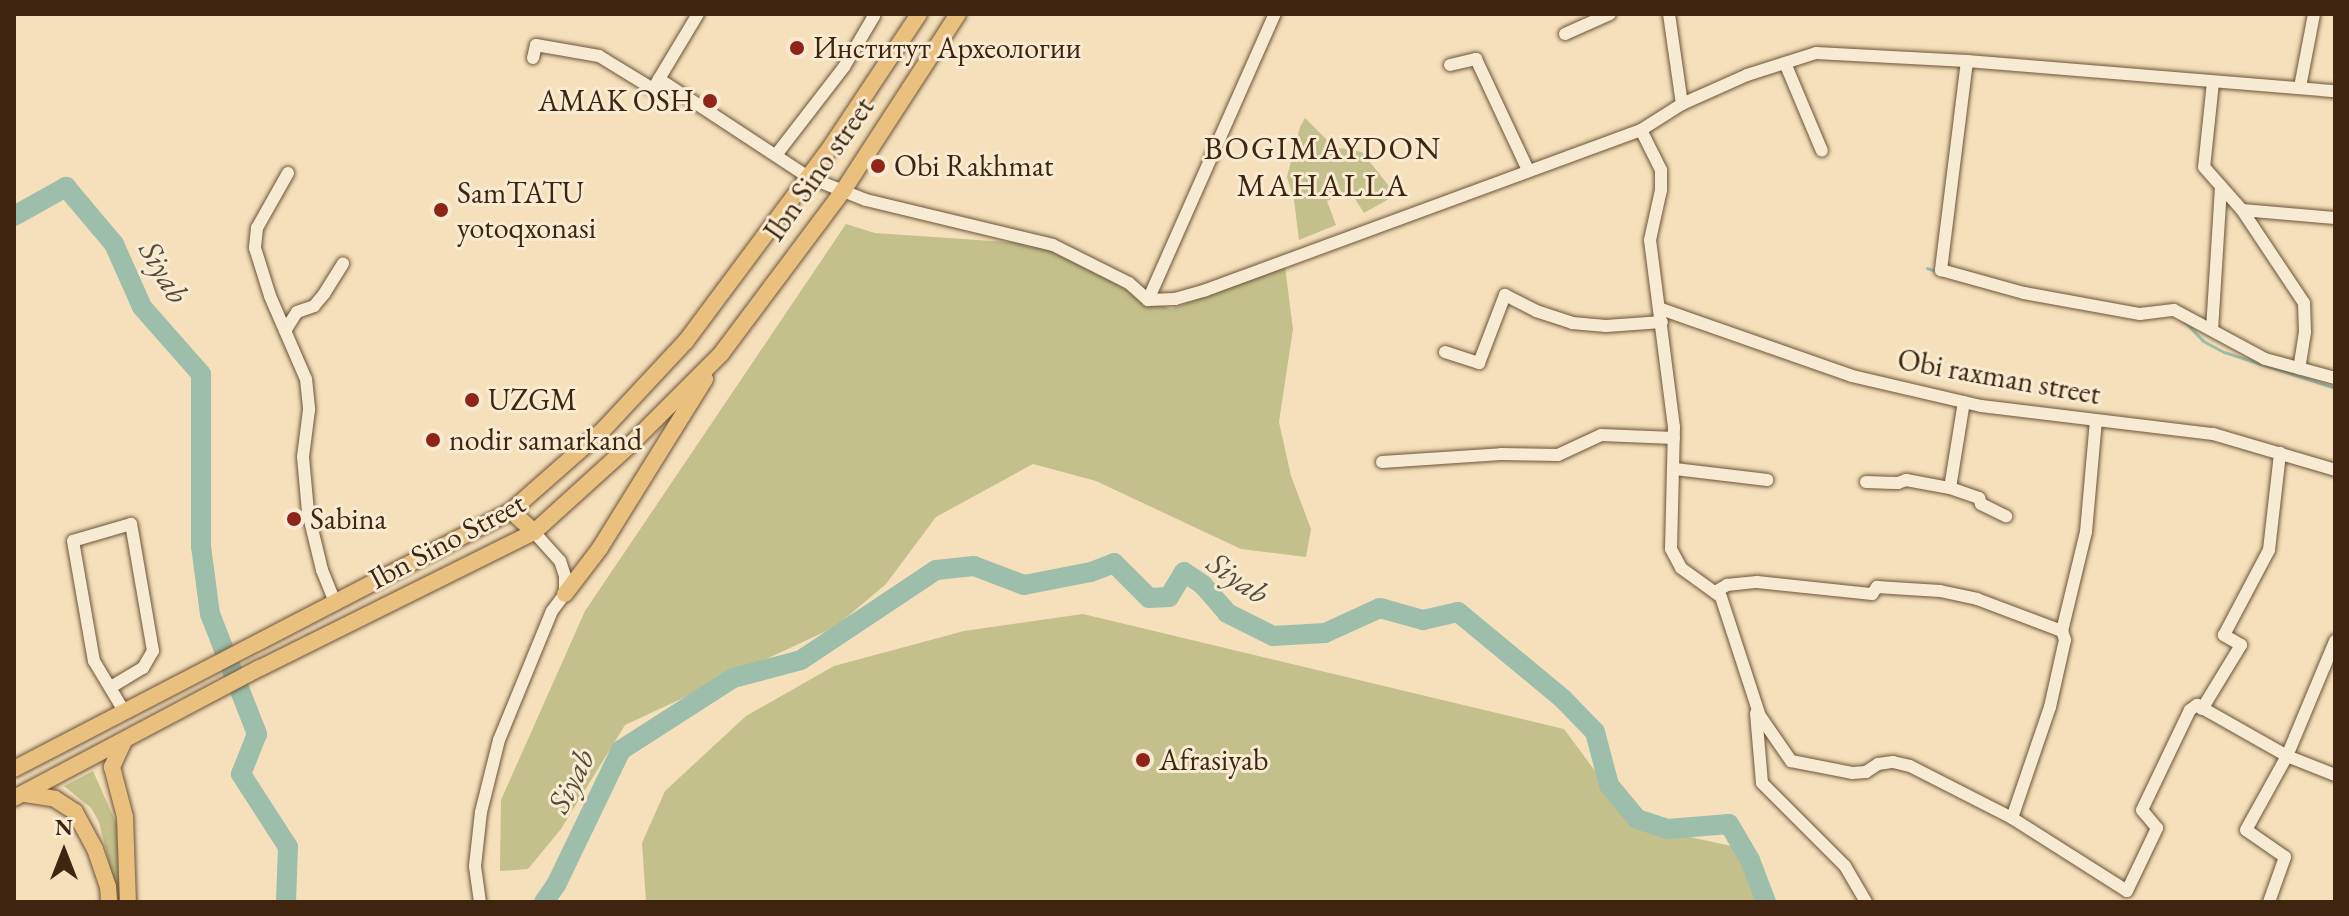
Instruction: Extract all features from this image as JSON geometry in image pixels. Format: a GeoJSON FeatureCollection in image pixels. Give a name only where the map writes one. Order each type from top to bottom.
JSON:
{"type":"FeatureCollection","features":[{"type":"Feature","properties":{"kind":"main road","name":"Ibn Sino street"},"geometry":{"type":"LineString","coordinates":[[808,177],[919,14]]}},
{"type":"Feature","properties":{"kind":"main road","name":"Ibn Sino street"},"geometry":{"type":"LineString","coordinates":[[721,354],[843,191],[958,14]]}},
{"type":"Feature","properties":{"kind":"main road","name":"Ibn Sino Street"},"geometry":{"type":"LineString","coordinates":[[124,711],[511,511],[603,430],[686,341],[808,177]]}},
{"type":"Feature","properties":{"kind":"main road","name":"Ibn Sino Street"},"geometry":{"type":"LineString","coordinates":[[124,741],[312,642],[534,532],[632,443],[721,354]]}},
{"type":"Feature","properties":{"kind":"main road"},"geometry":{"type":"LineString","coordinates":[[565,594],[600,548],[721,354]]}},
{"type":"Feature","properties":{"kind":"main road"},"geometry":{"type":"LineString","coordinates":[[511,511],[534,532]]}},
{"type":"Feature","properties":{"kind":"main road"},"geometry":{"type":"LineString","coordinates":[[14,769],[124,711]]}},
{"type":"Feature","properties":{"kind":"main road"},"geometry":{"type":"LineString","coordinates":[[19,796],[124,741]]}},
{"type":"Feature","properties":{"kind":"main road"},"geometry":{"type":"LineString","coordinates":[[124,741],[112,767],[125,817],[128,902]]}},
{"type":"Feature","properties":{"kind":"main road"},"geometry":{"type":"LineString","coordinates":[[19,796],[45,796],[75,812],[95,849],[108,886],[109,902]]}},
{"type":"Feature","properties":{"kind":"street"},"geometry":{"type":"LineString","coordinates":[[533,58],[536,45],[599,56],[653,89],[698,14]]}},
{"type":"Feature","properties":{"kind":"street"},"geometry":{"type":"LineString","coordinates":[[776,155],[844,67],[874,16],[872,14]]}},
{"type":"Feature","properties":{"kind":"street"},"geometry":{"type":"LineString","coordinates":[[1148,300],[1275,14]]}},
{"type":"Feature","properties":{"kind":"street"},"geometry":{"type":"LineString","coordinates":[[1565,34],[1610,14]]}},
{"type":"Feature","properties":{"kind":"street"},"geometry":{"type":"LineString","coordinates":[[1669,14],[1682,104]]}},
{"type":"Feature","properties":{"kind":"street"},"geometry":{"type":"LineString","coordinates":[[2300,87],[2314,14]]}},
{"type":"Feature","properties":{"kind":"street"},"geometry":{"type":"LineString","coordinates":[[659,79],[808,177],[866,200],[1053,245],[1129,283],[1148,300],[1175,299],[1206,290],[1641,130],[1682,104],[1747,75],[1816,53],[1967,61],[2335,91]]}},
{"type":"Feature","properties":{"kind":"street"},"geometry":{"type":"LineString","coordinates":[[1450,65],[1476,59],[1528,170]]}},
{"type":"Feature","properties":{"kind":"street"},"geometry":{"type":"LineString","coordinates":[[1967,61],[1941,270],[2024,293],[2140,314],[2174,310],[2265,359],[2335,378]]}},
{"type":"Feature","properties":{"kind":"street"},"geometry":{"type":"LineString","coordinates":[[1785,63],[1822,151]]}},
{"type":"Feature","properties":{"kind":"street"},"geometry":{"type":"LineString","coordinates":[[2213,82],[2204,167],[2242,210],[2304,303],[2305,332],[2299,369]]}},
{"type":"Feature","properties":{"kind":"street"},"geometry":{"type":"LineString","coordinates":[[1641,130],[1661,170],[1661,190],[1650,240],[1662,316],[1674,438],[1670,537],[1674,559],[1690,575],[1717,591],[1725,605],[1755,703],[1766,728],[1791,761],[1852,773],[1866,772],[1878,764],[1893,762],[1910,766],[2012,818],[2127,891],[2157,828],[2142,810],[2190,710],[2197,705],[2287,756],[2335,775]]}},
{"type":"Feature","properties":{"kind":"street"},"geometry":{"type":"LineString","coordinates":[[288,173],[257,228],[255,248],[306,379],[309,410],[303,457],[308,512],[322,570],[335,602]]}},
{"type":"Feature","properties":{"kind":"street"},"geometry":{"type":"LineString","coordinates":[[2212,330],[2221,188]]}},
{"type":"Feature","properties":{"kind":"street"},"geometry":{"type":"LineString","coordinates":[[2242,210],[2335,218]]}},
{"type":"Feature","properties":{"kind":"street"},"geometry":{"type":"LineString","coordinates":[[285,331],[297,312],[314,306],[343,263]]}},
{"type":"Feature","properties":{"kind":"street"},"geometry":{"type":"LineString","coordinates":[[1445,352],[1479,363],[1505,295],[1536,311],[1572,323],[1606,326],[1662,316]]}},
{"type":"Feature","properties":{"kind":"street","name":"Obi raxman street"},"geometry":{"type":"LineString","coordinates":[[1662,316],[1852,376],[1964,402],[2213,434],[2335,470]]}},
{"type":"Feature","properties":{"kind":"street"},"geometry":{"type":"LineString","coordinates":[[1950,488],[1964,402]]}},
{"type":"Feature","properties":{"kind":"street"},"geometry":{"type":"LineString","coordinates":[[2012,818],[2050,707],[2065,640],[2062,631],[2086,532],[2096,420]]}},
{"type":"Feature","properties":{"kind":"street"},"geometry":{"type":"LineString","coordinates":[[1382,462],[1501,454],[1558,455],[1601,435],[1674,438]]}},
{"type":"Feature","properties":{"kind":"street"},"geometry":{"type":"LineString","coordinates":[[2202,709],[2241,645],[2224,635],[2269,550],[2280,453]]}},
{"type":"Feature","properties":{"kind":"street"},"geometry":{"type":"LineString","coordinates":[[1675,469],[1767,480]]}},
{"type":"Feature","properties":{"kind":"street"},"geometry":{"type":"LineString","coordinates":[[1866,482],[1898,483],[1906,480],[1950,488],[1979,498],[1981,504],[2006,516]]}},
{"type":"Feature","properties":{"kind":"street"},"geometry":{"type":"LineString","coordinates":[[111,687],[143,668],[153,651],[131,524],[73,541],[94,661],[124,711]]}},
{"type":"Feature","properties":{"kind":"street"},"geometry":{"type":"LineString","coordinates":[[480,902],[475,866],[481,812],[499,740],[552,611],[565,594],[565,576],[560,561],[534,532]]}},
{"type":"Feature","properties":{"kind":"street"},"geometry":{"type":"LineString","coordinates":[[1717,591],[1727,585],[1757,582],[1872,594],[1877,587],[1940,591],[1977,599],[2062,631]]}},
{"type":"Feature","properties":{"kind":"street"},"geometry":{"type":"LineString","coordinates":[[2274,901],[2285,857],[2246,830],[2287,756],[2335,641]]}},
{"type":"Feature","properties":{"kind":"street"},"geometry":{"type":"LineString","coordinates":[[1755,703],[1762,783],[1845,866],[1866,902]]}},
{"type":"Feature","properties":{"kind":"shaded area"},"geometry":{"type":"Polygon","coordinates":[[[1305,118],[1334,147],[1362,152],[1396,195],[1364,213],[1350,191],[1327,201],[1336,225],[1299,240],[1294,200],[1287,177],[1305,118]]]}},
{"type":"Feature","properties":{"kind":"shaded area"},"geometry":{"type":"Polygon","coordinates":[[[846,224],[875,233],[1053,245],[1131,293],[1171,309],[1285,267],[1293,329],[1279,422],[1291,476],[1311,529],[1306,557],[1241,549],[1096,481],[1033,464],[936,517],[886,584],[835,627],[625,725],[561,829],[528,869],[500,871],[501,800],[585,611],[846,224]]]}},
{"type":"Feature","properties":{"kind":"shaded area","name":"Afrasiyab"},"geometry":{"type":"Polygon","coordinates":[[[1083,614],[1564,729],[1635,825],[1736,847],[1756,902],[646,902],[642,843],[665,791],[746,716],[834,666],[964,631],[1083,614]]]}},
{"type":"Feature","properties":{"kind":"shaded area"},"geometry":{"type":"Polygon","coordinates":[[[93,771],[118,827],[122,853],[119,902],[99,822],[91,808],[64,786],[93,771]]]}},
{"type":"Feature","properties":{"kind":"waterway","name":"Siyab"},"geometry":{"type":"LineString","coordinates":[[14,216],[66,187],[114,244],[142,307],[201,374],[201,546],[210,614],[257,734],[241,774],[288,847],[286,902]]}},
{"type":"Feature","properties":{"kind":"waterway"},"geometry":{"type":"LineString","coordinates":[[1927,268],[1938,272]]}},
{"type":"Feature","properties":{"kind":"waterway"},"geometry":{"type":"LineString","coordinates":[[2183,320],[2203,341],[2224,352],[2335,388]]}},
{"type":"Feature","properties":{"kind":"waterway","name":"Siyab"},"geometry":{"type":"LineString","coordinates":[[544,902],[556,885],[621,750],[733,678],[801,660],[936,570],[974,566],[1024,585],[1091,572],[1114,563],[1149,598],[1169,597],[1184,572],[1203,585],[1227,613],[1273,636],[1325,633],[1380,608],[1423,620],[1458,612],[1563,699],[1595,732],[1609,785],[1637,819],[1668,829],[1729,824],[1750,860],[1766,902]]}},
{"type":"Feature","properties":{"kind":"place","name":"Институт Археологии"},"geometry":{"type":"Point","coordinates":[797,48]}},
{"type":"Feature","properties":{"kind":"place","name":"AMAK OSH"},"geometry":{"type":"Point","coordinates":[710,101]}},
{"type":"Feature","properties":{"kind":"place","name":"Obi Rakhmat"},"geometry":{"type":"Point","coordinates":[878,166]}},
{"type":"Feature","properties":{"kind":"place","name":"SamTATU yotoqxonasi"},"geometry":{"type":"Point","coordinates":[441,210]}},
{"type":"Feature","properties":{"kind":"place","name":"UZGM"},"geometry":{"type":"Point","coordinates":[472,400]}},
{"type":"Feature","properties":{"kind":"place","name":"nodir samarkand"},"geometry":{"type":"Point","coordinates":[433,440]}},
{"type":"Feature","properties":{"kind":"place","name":"Sabina"},"geometry":{"type":"Point","coordinates":[294,519]}},
{"type":"Feature","properties":{"kind":"place","name":"Afrasiyab"},"geometry":{"type":"Point","coordinates":[1143,760]}},
{"type":"Feature","properties":{"kind":"district","name":"BOGIMAYDON MAHALLA"},"geometry":{"type":"Point","coordinates":[1323,168]}}]}
